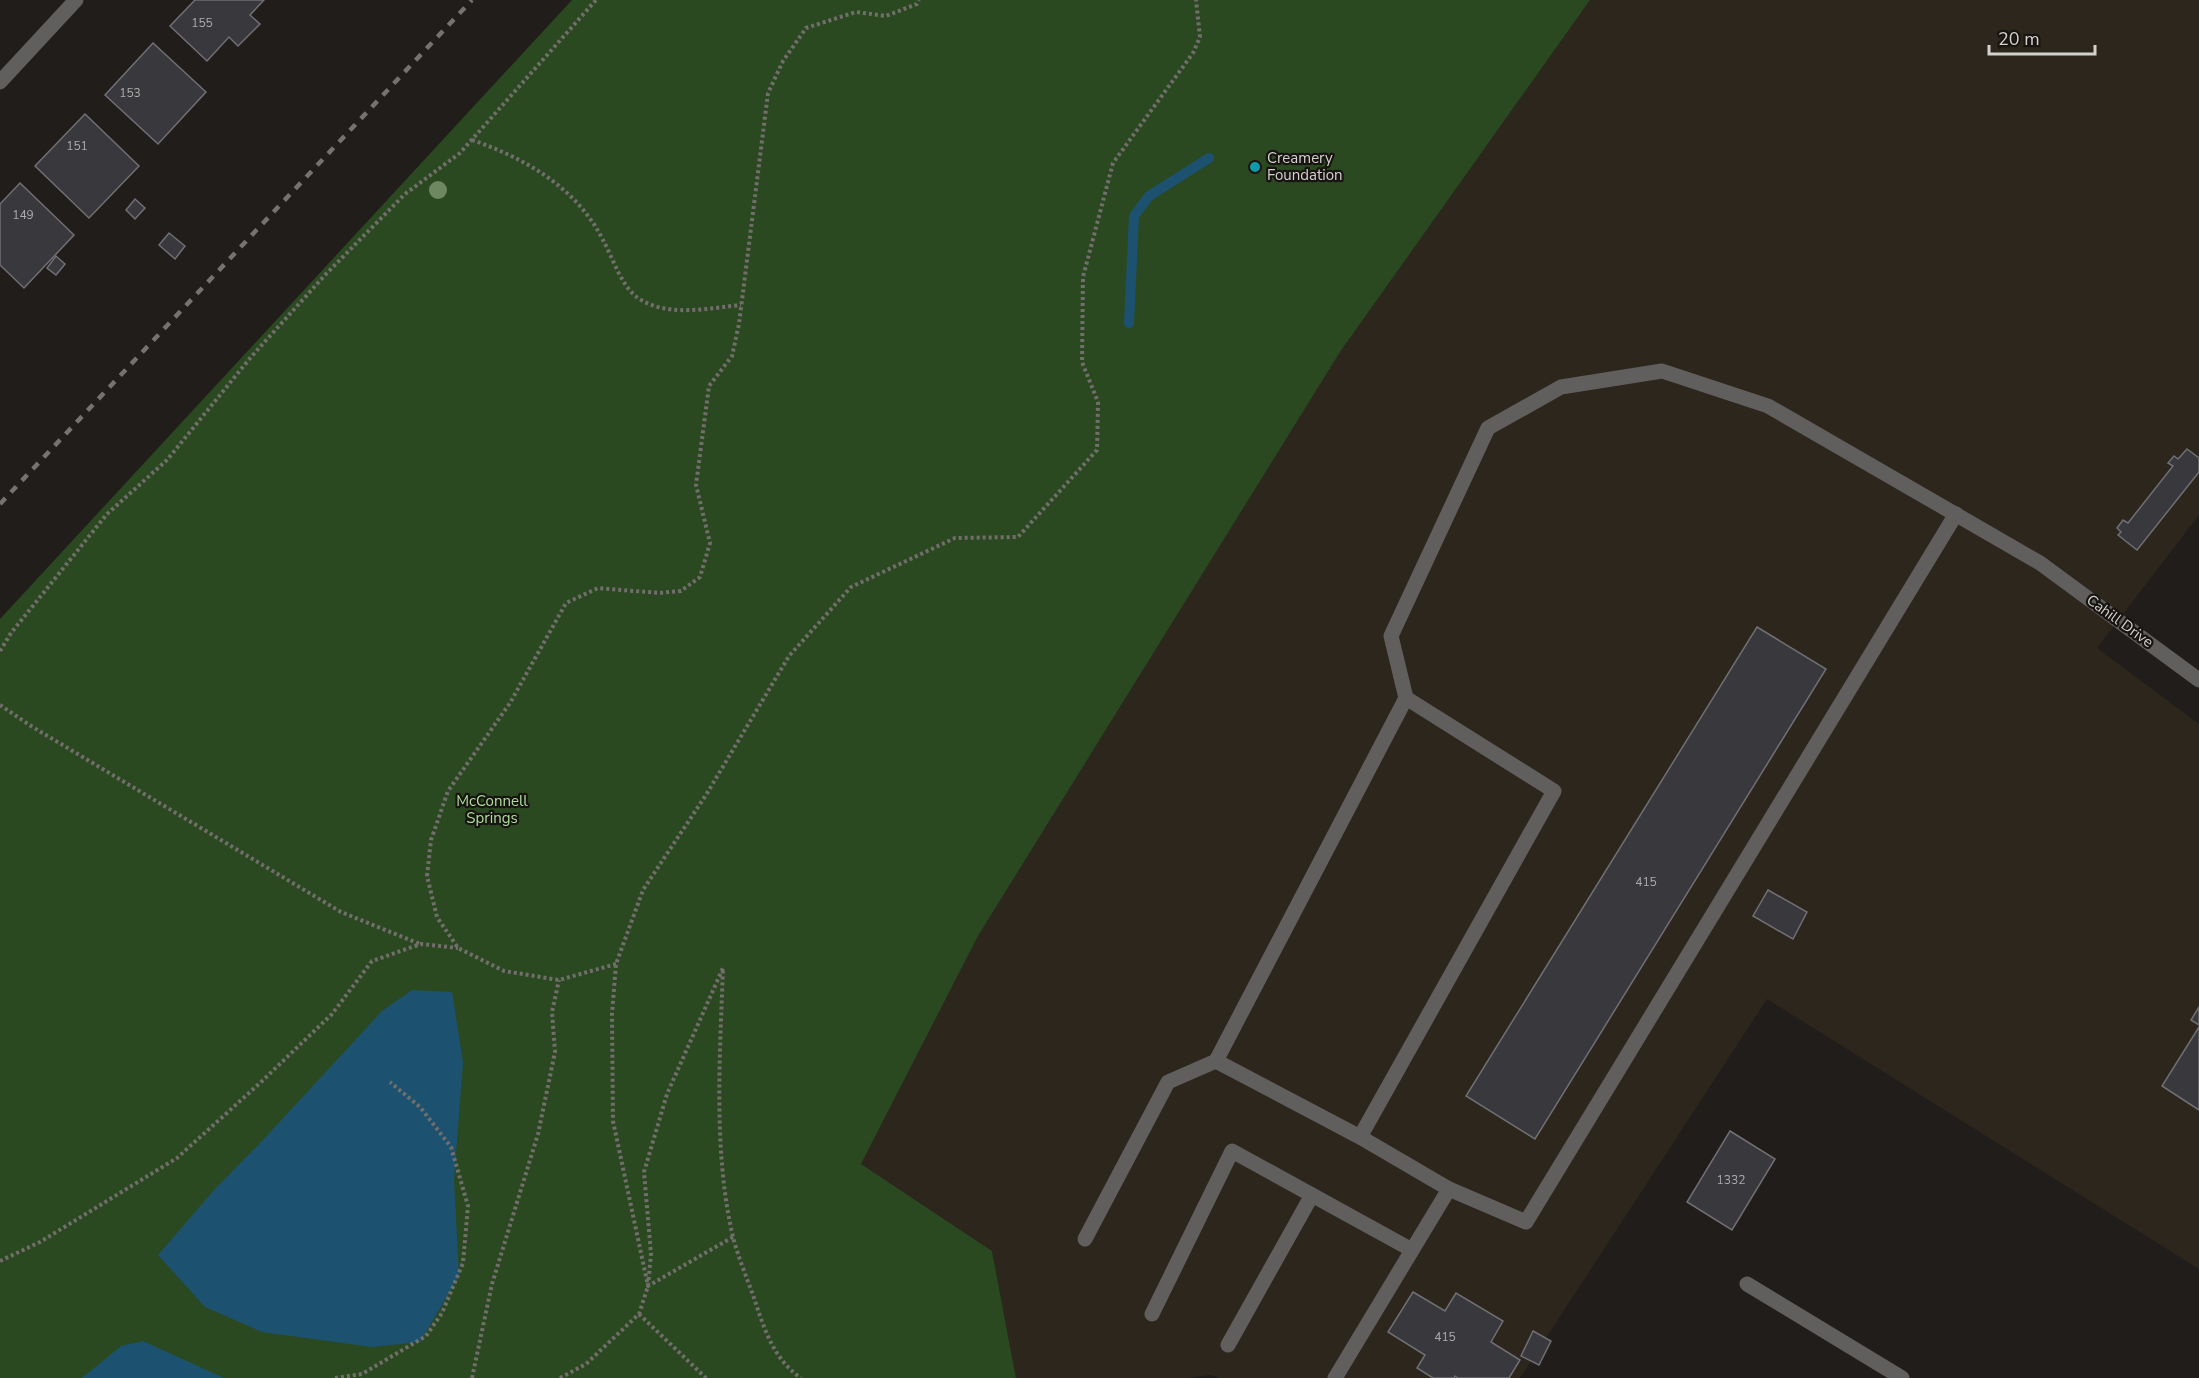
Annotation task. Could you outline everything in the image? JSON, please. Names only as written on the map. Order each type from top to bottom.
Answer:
[{"type":"street","points":[[0,82],[76,0]]},
{"type":"street","name":"Cahill Drive","points":[[1406,698],[1391,636],[1488,428],[1561,387],[1662,371],[1768,406],[1956,514],[2040,563],[2199,680]]},
{"type":"street","points":[[1216,1061],[1360,1137],[1449,1190],[1527,1222],[1956,514]]},
{"type":"street","points":[[1085,1239],[1168,1082],[1216,1061],[1406,698],[1554,791],[1360,1137]]},
{"type":"street","points":[[1152,1314],[1232,1151],[1412,1250]]},
{"type":"street","points":[[1335,1378],[1449,1190]]},
{"type":"street","points":[[1228,1345],[1312,1195]]},
{"type":"street","points":[[1747,1284],[1902,1378]]},
{"type":"path","points":[[0,651],[11,633],[107,514],[167,459],[251,357],[326,274],[405,194],[460,153],[596,0]]},
{"type":"path","points":[[458,948],[437,917],[427,876],[431,840],[448,791],[510,703],[566,603],[598,588],[659,593],[681,591],[700,577],[710,543],[696,484],[709,386],[732,356],[741,305],[768,93],[783,61],[806,28],[856,12],[886,16],[917,4],[919,0]]},
{"type":"path","points":[[648,1286],[613,1121],[612,1014],[616,964],[643,890],[706,795],[789,657],[851,587],[955,538],[1018,537],[1097,450],[1098,402],[1082,362],[1083,277],[1113,163],[1193,53],[1200,37],[1196,0]]},
{"type":"path","points":[[472,140],[499,149],[527,163],[553,180],[581,206],[603,238],[619,274],[637,298],[661,309],[702,309],[741,305]]},
{"type":"path","points":[[0,705],[31,726],[342,912],[421,944],[458,948],[504,971],[559,980],[616,964]]},
{"type":"path","points":[[0,1261],[40,1242],[177,1158],[332,1014],[372,961],[421,944]]},
{"type":"path","points":[[560,1378],[586,1364],[639,1314],[648,1286],[651,1254],[644,1172],[668,1094],[723,969],[719,1094],[722,1166],[733,1237],[770,1344],[791,1371],[801,1378]]},
{"type":"path","points":[[472,1378],[492,1284],[538,1134],[555,1052],[552,1012],[559,980]]},
{"type":"path","points":[[335,1378],[362,1374],[426,1336],[442,1313],[463,1263],[468,1206],[451,1147],[420,1107],[390,1082]]},
{"type":"path","points":[[648,1286],[733,1237]]},
{"type":"path","points":[[639,1314],[706,1378]]},
{"type":"path","points":[[355,1375],[363,1378]]},
{"type":"shaded area","points":[[1590,0],[2199,0],[2199,515],[2097,648],[2199,724],[2199,1269],[1767,999],[1520,1378],[1220,1378],[1210,1375],[1186,1378],[1016,1378],[992,1251],[861,1164],[978,936],[1340,352]]},
{"type":"green space","name":"McConnell Springs","points":[[572,0],[1590,0],[1340,352],[978,936],[861,1164],[992,1251],[1016,1378],[0,1378],[0,619]]},
{"type":"water","points":[[412,990],[452,992],[463,1062],[454,1180],[459,1276],[420,1342],[372,1347],[262,1332],[205,1307],[158,1255],[214,1190],[382,1011]]},
{"type":"water","points":[[143,1341],[224,1378],[82,1378],[121,1346]]},
{"type":"building","points":[[195,0],[264,0],[250,15],[260,24],[238,46],[229,37],[207,61],[170,26]]},
{"type":"building","points":[[153,43],[206,92],[158,144],[105,95]]},
{"type":"building","points":[[85,114],[139,166],[89,218],[35,166]]},
{"type":"building","points":[[20,183],[74,235],[24,288],[0,265],[0,204]]},
{"type":"building","points":[[135,199],[145,208],[135,219],[126,210]]},
{"type":"building","points":[[169,233],[185,246],[175,259],[159,245]]},
{"type":"building","points":[[56,256],[65,264],[56,275],[47,268]]},
{"type":"building","points":[[2187,449],[2199,458],[2199,472],[2137,550],[2118,535],[2121,532],[2117,528],[2123,520],[2128,523],[2173,466],[2168,463],[2174,456],[2178,459]]},
{"type":"building","points":[[1757,627],[1826,669],[1535,1139],[1466,1096]]},
{"type":"building","points":[[1768,890],[1807,912],[1793,939],[1753,916]]},
{"type":"building","points":[[2199,1007],[2199,1025],[2191,1020]]},
{"type":"building","points":[[2199,1027],[2199,1110],[2162,1086]]},
{"type":"building","points":[[1730,1131],[1775,1159],[1732,1230],[1687,1202]]},
{"type":"building","points":[[1413,1292],[1445,1311],[1456,1293],[1503,1321],[1491,1342],[1520,1360],[1509,1378],[1458,1378],[1455,1376],[1454,1378],[1433,1378],[1417,1368],[1425,1355],[1388,1332]]},
{"type":"building","points":[[1533,1331],[1551,1341],[1539,1365],[1521,1356]]},
{"type":"waterway","points":[[1129,323],[1134,216],[1149,196],[1209,158]]},
{"type":"railway","points":[[0,504],[472,0]]},
{"type":"place","name":"Creamery Foundation","points":[[1255,167]]}]
